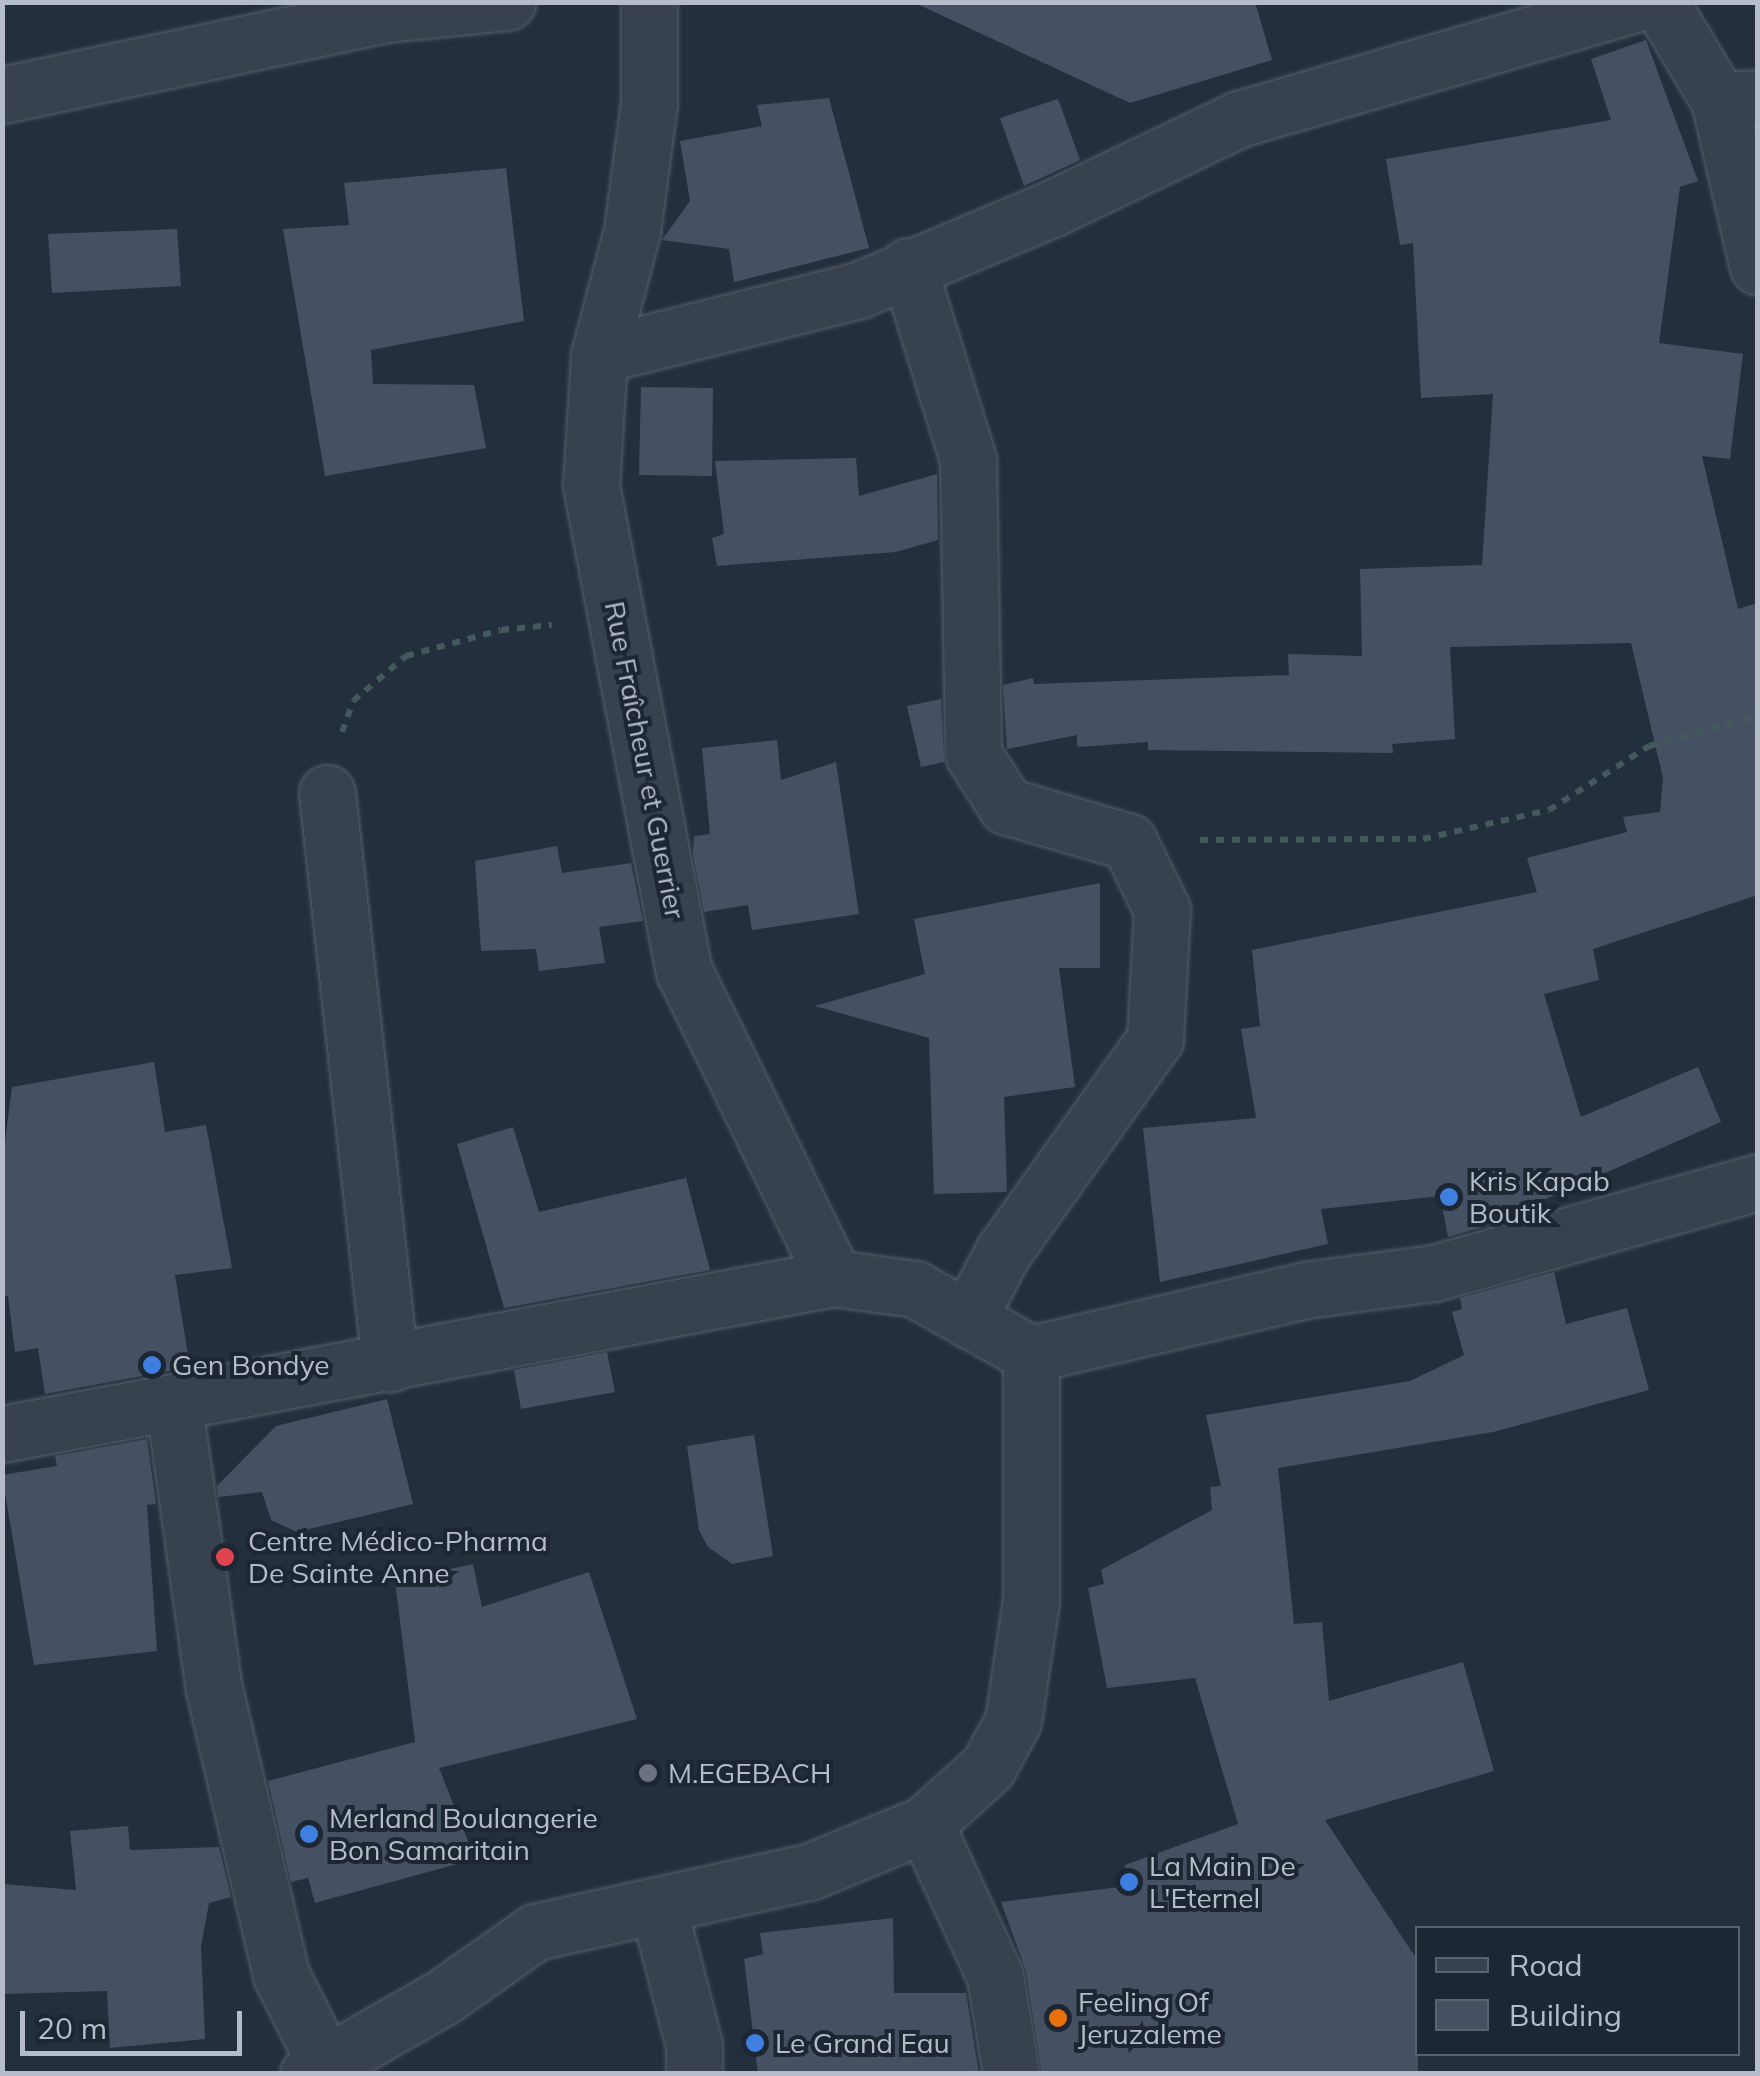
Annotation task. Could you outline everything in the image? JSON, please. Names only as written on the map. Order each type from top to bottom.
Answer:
[{"type":"street","points":[[2,95],[387,14],[507,2]]},
{"type":"street","points":[[599,355],[859,290],[908,266],[1051,209],[1239,119],[1641,2]]},
{"type":"street","points":[[1660,2],[1738,99],[1758,267]]},
{"type":"street","name":"Rue Fraîcheur et Guerrier","points":[[650,3],[649,103],[632,231],[599,355],[591,485],[684,972],[834,1278]]},
{"type":"street","points":[[908,266],[968,460],[973,754],[1006,806],[1129,842],[1162,910],[1155,1039],[1003,1252],[968,1318]]},
{"type":"street","points":[[327,792],[390,1364]]},
{"type":"street","points":[[2,1434],[174,1406],[834,1278],[915,1289],[1031,1354],[1306,1290],[1434,1273],[1758,1182]]},
{"type":"street","points":[[174,1406],[214,1689],[281,1975],[316,2067],[443,1998],[535,1932],[659,1910],[808,1872],[925,1824],[988,1767],[1013,1721],[1031,1602],[1031,1354]]},
{"type":"street","points":[[925,1824],[995,1976],[1011,2074]]},
{"type":"street","points":[[659,1910],[694,2046],[694,2074]]},
{"type":"path","points":[[327,792],[353,702],[406,656],[501,630],[618,618]]},
{"type":"path","points":[[1129,842],[1423,839],[1550,810],[1649,746],[1758,716]]},
{"type":"building","points":[[913,2],[1255,2],[1272,60],[1130,103]]},
{"type":"building","points":[[1646,40],[1698,181],[1680,187],[1659,343],[1743,354],[1730,459],[1702,456],[1738,609],[1758,603],[1758,895],[1593,949],[1599,980],[1544,994],[1581,1117],[1698,1067],[1721,1122],[1539,1202],[1541,1210],[1448,1237],[1440,1196],[1321,1209],[1328,1244],[1160,1282],[1143,1128],[1256,1118],[1241,1029],[1260,1026],[1252,950],[1537,892],[1527,858],[1627,832],[1623,817],[1660,812],[1663,778],[1631,643],[1450,647],[1455,739],[1392,744],[1393,753],[1148,750],[1148,742],[1077,747],[1077,735],[1007,749],[1003,685],[1033,678],[1034,684],[1289,675],[1288,654],[1362,656],[1360,569],[1482,565],[1493,394],[1421,398],[1413,243],[1400,245],[1386,159],[1611,120],[1591,59]]},
{"type":"building","points":[[829,98],[869,248],[734,282],[729,249],[662,240],[690,201],[680,141],[762,126],[757,105]]},
{"type":"building","points":[[1058,99],[1080,160],[1024,186],[1000,118]]},
{"type":"building","points":[[506,168],[524,321],[371,350],[373,384],[474,385],[486,448],[325,476],[283,229],[349,225],[344,183]]},
{"type":"building","points":[[177,229],[181,286],[52,293],[48,234]]},
{"type":"building","points":[[641,387],[713,388],[712,476],[639,475]]},
{"type":"building","points":[[856,458],[859,496],[937,474],[938,540],[896,552],[717,566],[712,538],[724,534],[715,461]]},
{"type":"building","points":[[941,699],[944,762],[921,767],[907,706]]},
{"type":"building","points":[[777,740],[781,780],[836,762],[859,914],[752,930],[748,905],[704,912],[693,854],[694,836],[710,834],[702,748]]},
{"type":"building","points":[[557,846],[562,873],[631,863],[643,921],[599,927],[605,963],[539,971],[536,949],[481,951],[475,861]]},
{"type":"building","points":[[1100,883],[1100,968],[1059,968],[1075,1087],[1004,1097],[1007,1192],[934,1194],[929,1038],[815,1006],[925,974],[914,919]]},
{"type":"building","points":[[154,1062],[165,1132],[206,1125],[232,1268],[175,1275],[190,1367],[45,1394],[38,1348],[15,1352],[8,1296],[2,1297],[2,1165],[12,1087]]},
{"type":"building","points":[[513,1127],[539,1212],[686,1178],[710,1270],[504,1308],[457,1144]]},
{"type":"building","points":[[1554,1272],[1566,1324],[1627,1308],[1649,1390],[1493,1432],[1278,1468],[1294,1624],[1322,1622],[1329,1701],[1463,1662],[1494,1771],[1325,1820],[1415,1956],[1418,2074],[1042,2074],[1026,1971],[1001,1902],[1127,1886],[1125,1865],[1238,1824],[1195,1678],[1107,1688],[1088,1588],[1104,1584],[1101,1570],[1212,1510],[1210,1487],[1221,1486],[1206,1415],[1410,1381],[1464,1355],[1452,1312],[1462,1309],[1460,1298]]},
{"type":"building","points":[[607,1352],[615,1392],[521,1409],[514,1370]]},
{"type":"building","points":[[387,1399],[413,1504],[297,1532],[271,1520],[262,1492],[218,1497],[217,1486],[276,1426]]},
{"type":"building","points":[[754,1435],[773,1556],[732,1564],[708,1547],[699,1530],[687,1446]]},
{"type":"building","points":[[147,1439],[156,1504],[147,1505],[157,1651],[34,1665],[2,1475],[57,1466],[55,1456]]},
{"type":"building","points":[[473,1564],[482,1607],[589,1572],[637,1719],[439,1768],[475,1859],[315,1903],[308,1878],[291,1882],[268,1781],[415,1742],[395,1581]]},
{"type":"building","points":[[128,1826],[130,1850],[219,1847],[231,1897],[209,1903],[201,1946],[205,2039],[110,2048],[107,1991],[2,1994],[2,1884],[76,1890],[70,1831]]},
{"type":"building","points":[[893,1918],[894,1993],[966,1993],[979,2074],[758,2074],[744,1959],[763,1954],[760,1933]]},
{"type":"place","name":"Kris Kapab Boutik","points":[[1449,1197]]},
{"type":"place","name":"Gen Bondye","points":[[152,1365]]},
{"type":"place","name":"Centre Médico-Pharma De Sainte Anne","points":[[225,1557]]},
{"type":"place","name":"M.EGEBACH","points":[[648,1773]]},
{"type":"place","name":"Merland Boulangerie Bon Samaritain","points":[[309,1834]]},
{"type":"place","name":"La Main De L'Eternel","points":[[1129,1882]]},
{"type":"place","name":"Feeling Of Jeruzaleme","points":[[1058,2018]]},
{"type":"place","name":"Le Grand Eau","points":[[755,2043]]}]
